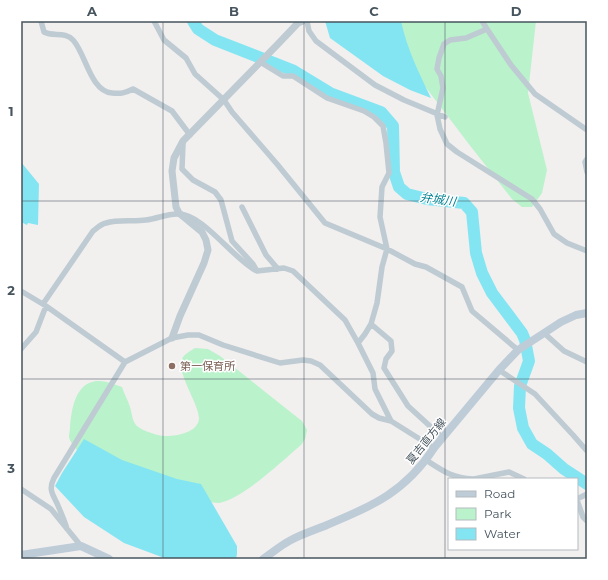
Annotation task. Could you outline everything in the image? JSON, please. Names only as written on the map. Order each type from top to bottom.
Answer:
[{"type":"main road","name":"夏吉直方線","points":[[263,559],[291,540],[373,505],[393,493],[412,476],[426,460],[434,448],[499,370],[518,350],[576,315],[587,313]]},
{"type":"main road","points":[[21,555],[82,546],[105,558]]},
{"type":"street","points":[[41,21],[44,32],[48,34],[67,35],[72,39],[80,49],[88,68],[101,89],[109,92],[124,94],[133,89],[172,111],[190,135]]},
{"type":"street","points":[[154,21],[164,40],[186,58],[195,74],[224,100],[232,112],[325,223],[387,249],[415,264],[426,267],[462,287],[472,311],[518,350]]},
{"type":"street","points":[[172,338],[180,316],[204,263],[208,250],[206,240],[202,232],[179,214],[176,208],[172,171],[174,158],[183,142],[298,23],[303,21]]},
{"type":"street","points":[[307,21],[309,30],[316,41],[375,86],[437,115],[445,117]]},
{"type":"street","points":[[482,21],[511,64],[535,94],[587,130]]},
{"type":"street","points":[[487,29],[466,38],[450,40],[444,44],[437,69],[441,76],[442,88],[437,115],[440,130],[448,144],[457,152],[532,199],[540,209],[554,234],[567,243],[587,251]]},
{"type":"street","points":[[260,62],[283,76],[293,76],[327,98],[364,111],[374,117],[383,126],[389,173],[382,187],[380,217],[387,249],[382,267],[377,303],[371,324],[358,343]]},
{"type":"street","points":[[183,142],[182,169],[193,180],[211,190],[221,200],[232,241],[253,264],[257,271]]},
{"type":"street","points":[[587,159],[585,162],[587,172]]},
{"type":"street","points":[[242,207],[266,255],[278,269]]},
{"type":"street","points":[[21,349],[36,332],[45,305],[93,231],[105,223],[146,220],[179,214],[194,219],[249,268],[257,271],[284,268],[293,271],[344,320],[358,343],[373,373],[375,389],[391,422]]},
{"type":"street","points":[[21,291],[45,305],[125,362]]},
{"type":"street","points":[[371,324],[391,342],[392,352],[386,358],[384,368],[408,406],[443,438]]},
{"type":"street","points":[[544,333],[564,351],[587,362]]},
{"type":"street","points":[[67,529],[52,495],[51,484],[71,448],[125,362],[172,338],[188,335],[199,335],[223,345],[280,363],[303,360],[311,361],[320,365],[372,414],[391,422],[434,448]]},
{"type":"street","points":[[499,370],[535,394],[587,452]]},
{"type":"street","points":[[426,460],[447,474],[464,478]]},
{"type":"street","points":[[479,478],[509,472],[522,478]]},
{"type":"street","points":[[21,489],[51,509],[82,546]]},
{"type":"street","points":[[578,502],[583,517],[587,521]]},
{"type":"green space","points":[[376,21],[536,21],[528,93],[547,170],[542,193],[532,207],[522,207],[512,199]]},
{"type":"green space","points":[[195,348],[208,349],[220,356],[302,421],[307,430],[305,439],[301,445],[273,469],[239,494],[229,500],[219,503],[207,501],[79,453],[69,437],[72,409],[77,396],[84,386],[97,381],[122,387],[134,421],[138,427],[164,436],[182,434],[192,430],[198,423],[199,418],[184,378],[181,362],[187,353]]},
{"type":"water","points":[[325,21],[401,21],[410,51],[431,98],[410,90],[383,76],[330,38]]},
{"type":"water","points":[[21,162],[39,184],[38,225],[28,223],[27,225],[21,222]]},
{"type":"water","points":[[84,439],[122,460],[177,479],[201,484],[237,546],[236,559],[167,559],[124,543],[84,517],[55,486]]},
{"type":"waterway","name":"弁城川","points":[[193,21],[198,29],[215,40],[292,70],[330,93],[381,112],[393,126],[394,172],[399,187],[407,194],[427,199],[464,203],[472,212],[476,253],[482,273],[492,293],[522,333],[525,340],[529,361],[520,386],[519,408],[523,428],[532,444],[578,478]]},
{"type":"waterway","name":"弁城川","points":[[578,478],[587,484]]},
{"type":"place","name":"第一保育所","points":[[172,366]]}]
